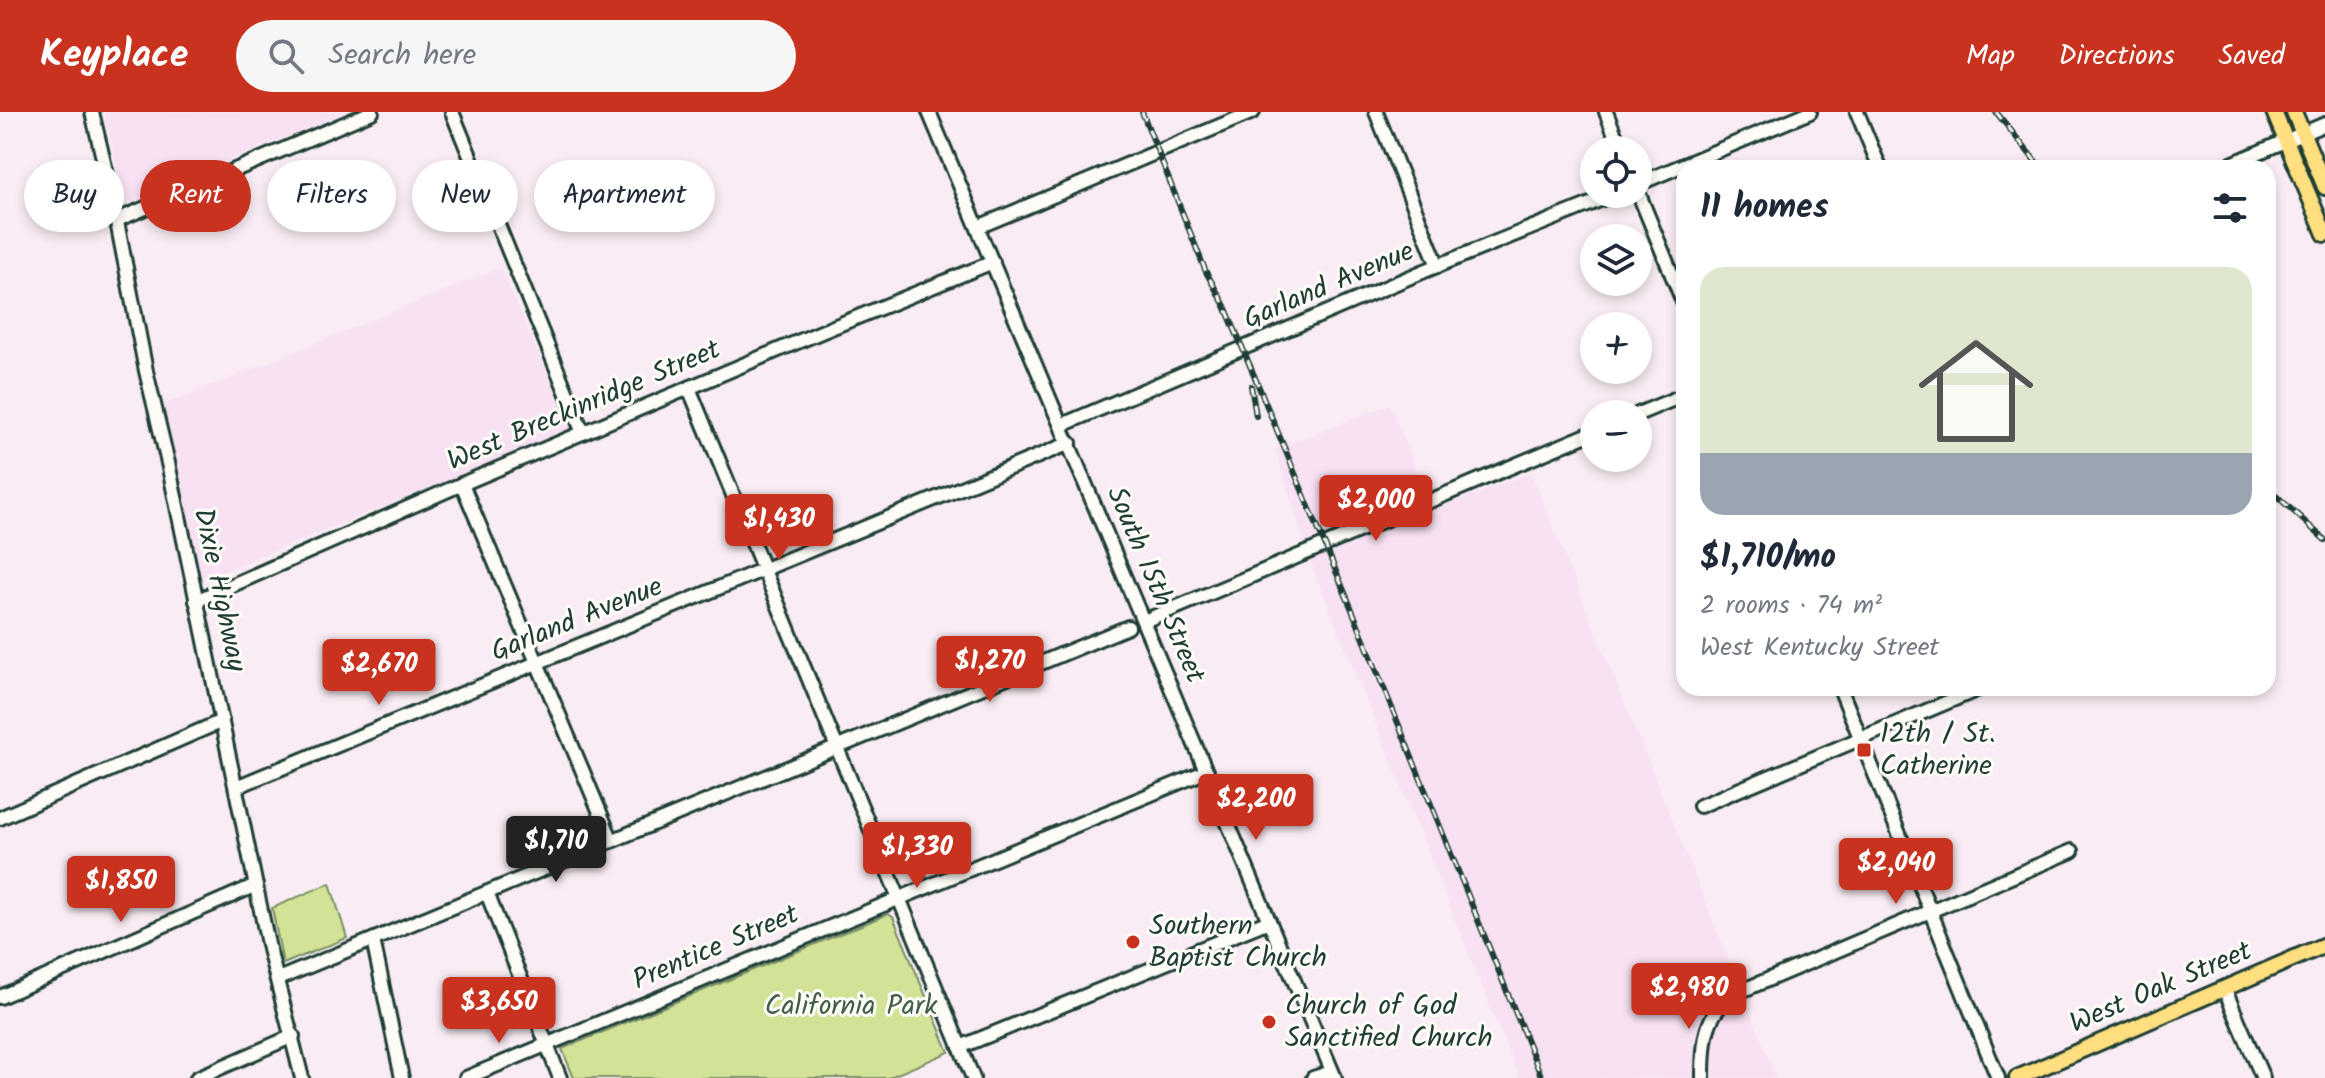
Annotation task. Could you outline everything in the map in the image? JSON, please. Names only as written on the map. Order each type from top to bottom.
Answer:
[{"type":"main road","points":[[2274,112],[2325,234]]},
{"type":"main road","points":[[2294,112],[2325,187]]},
{"type":"main road","name":"West Oak Street","points":[[2017,1078],[2325,945]]},
{"type":"street","name":"Dixie Highway","points":[[92,112],[103,160]]},
{"type":"street","points":[[124,217],[372,112]]},
{"type":"street","points":[[452,112],[583,433]]},
{"type":"street","name":"South 15th Street","points":[[929,112],[1334,1075]]},
{"type":"street","points":[[978,227],[1253,112]]},
{"type":"street","points":[[1376,112],[1438,266]]},
{"type":"street","points":[[1606,112],[1615,136]]},
{"type":"street","points":[[1695,160],[1810,112]]},
{"type":"street","points":[[1857,112],[1877,160]]},
{"type":"street","points":[[2241,160],[2325,124]]},
{"type":"street","points":[[1652,178],[1676,168]]},
{"type":"street","name":"Garland Avenue","points":[[1062,425],[1581,208]]},
{"type":"street","points":[[1645,208],[1676,285]]},
{"type":"street","name":"Dixie Highway","points":[[119,232],[256,885],[302,1078]]},
{"type":"street","name":"West Breckinridge Street","points":[[196,601],[462,484],[993,262]]},
{"type":"street","points":[[689,388],[973,1078]]},
{"type":"street","points":[[1652,408],[1676,398]]},
{"type":"street","points":[[1144,621],[1580,438]]},
{"type":"street","name":"Garland Avenue","points":[[236,787],[1070,443]]},
{"type":"street","points":[[462,484],[612,841]]},
{"type":"street","points":[[278,979],[1128,627]]},
{"type":"street","points":[[1843,696],[1998,1078]]},
{"type":"street","points":[[1700,806],[1962,696]]},
{"type":"street","points":[[0,818],[222,721]]},
{"type":"street","name":"Prentice Street","points":[[466,1078],[1207,771]]},
{"type":"street","points":[[1703,1078],[1709,1022],[1723,1001],[2072,851]]},
{"type":"street","points":[[0,997],[256,885]]},
{"type":"street","points":[[487,893],[560,1078]]},
{"type":"street","points":[[960,1047],[1269,921]]},
{"type":"street","points":[[373,940],[402,1078]]},
{"type":"street","points":[[2224,988],[2263,1078]]},
{"type":"street","points":[[197,1078],[293,1036]]},
{"type":"street","points":[[1313,1078],[1334,1075]]},
{"type":"shaded area","points":[[104,112],[338,112],[339,115],[231,160],[140,160],[140,198],[125,204],[124,160],[115,160]]},
{"type":"shaded area","points":[[501,268],[571,430],[202,580],[161,406]]},
{"type":"shaded area","points":[[1390,404],[1433,510],[1531,473],[1777,1078],[1519,1078],[1310,561],[1275,449]]},
{"type":"green space","points":[[330,883],[347,938],[283,964],[272,908]]},
{"type":"green space","name":"California Park","points":[[888,914],[893,917],[949,1052],[888,1078],[574,1078],[562,1049]]},
{"type":"railway","points":[[1142,112],[1206,272],[1225,306],[1353,612],[1542,1078]]},
{"type":"railway","points":[[1996,112],[2035,160]]},
{"type":"railway","points":[[1251,386],[1256,416]]},
{"type":"railway","points":[[2276,495],[2325,540]]},
{"type":"place","name":"12th / St. Catherine","points":[[1864,750]]},
{"type":"place","name":"Southern Baptist Church","points":[[1133,942]]},
{"type":"place","name":"Church of God Sanctified Church","points":[[1269,1022]]}]
